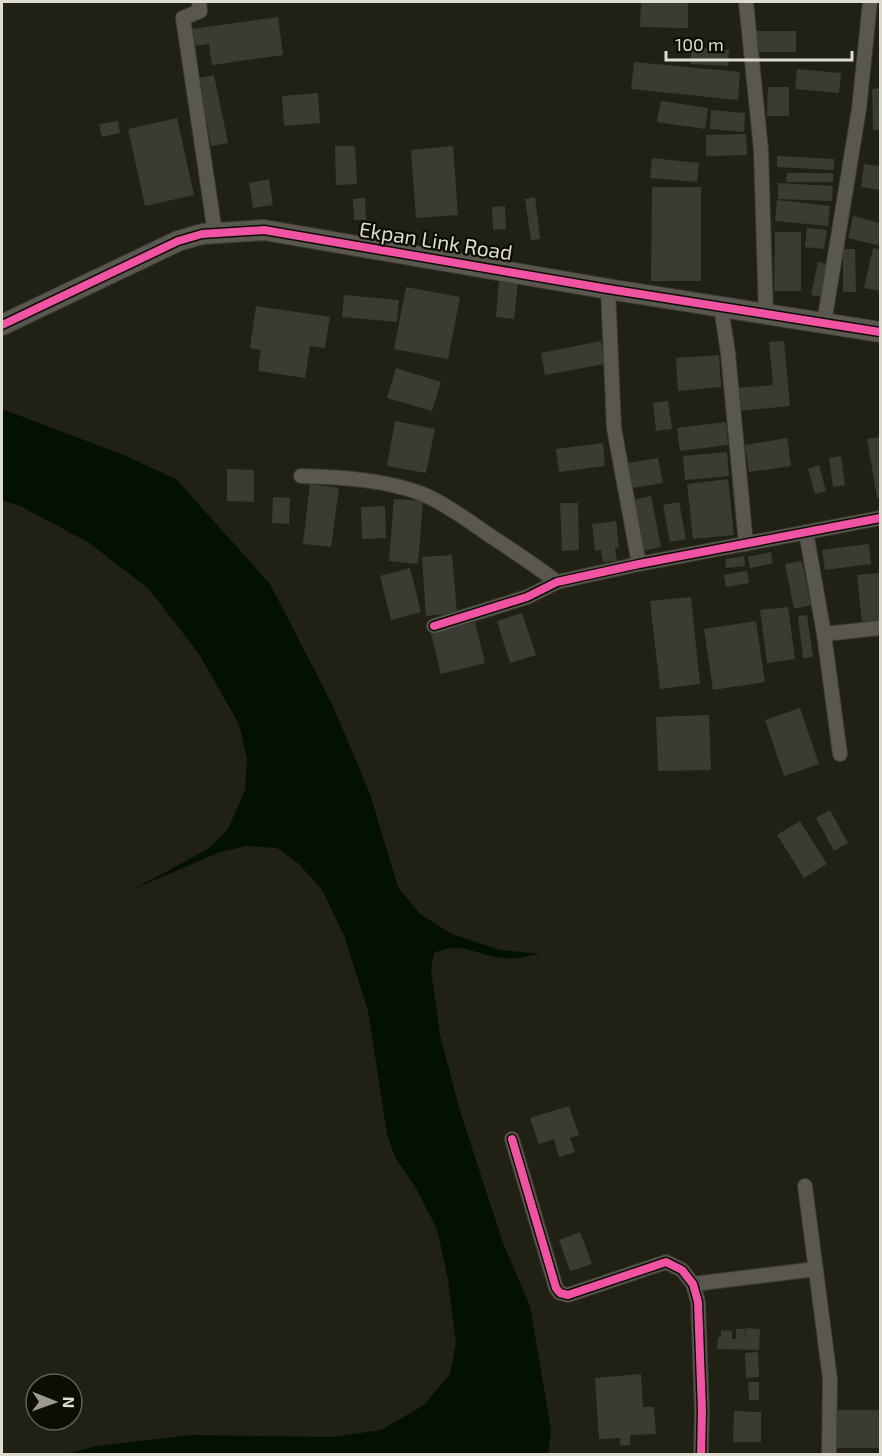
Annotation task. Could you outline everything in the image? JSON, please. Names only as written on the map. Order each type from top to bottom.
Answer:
[{"type":"street","points":[[199,2],[200,11],[183,18],[215,233]]},
{"type":"street","points":[[746,2],[760,150],[766,315]]},
{"type":"street","points":[[824,323],[859,109],[870,2]]},
{"type":"street","name":"Ekpan Link Road","points":[[2,325],[178,241],[215,233],[264,230],[608,289],[880,332]]},
{"type":"street","points":[[608,289],[614,428],[639,564]]},
{"type":"street","points":[[721,307],[728,352],[746,544]]},
{"type":"street","points":[[301,476],[390,485],[427,496],[518,553],[557,582]]},
{"type":"street","points":[[434,626],[527,597],[557,582],[880,518]]},
{"type":"street","points":[[806,532],[824,634],[840,754]]},
{"type":"street","points":[[824,634],[880,628]]},
{"type":"street","points":[[512,1139],[556,1288],[560,1293],[568,1295],[666,1262],[682,1270],[693,1284],[698,1302],[702,1411],[701,1455]]},
{"type":"street","points":[[805,1186],[830,1379],[829,1455]]},
{"type":"street","points":[[693,1284],[816,1269]]},
{"type":"shaded area","points":[[2,409],[121,454],[176,479],[270,584],[333,706],[370,794],[398,887],[420,914],[452,934],[500,950],[541,954],[508,958],[494,957],[461,948],[444,949],[434,953],[431,970],[440,1035],[460,1111],[503,1243],[530,1306],[551,1430],[548,1454],[65,1454],[97,1446],[192,1435],[332,1437],[381,1430],[424,1405],[450,1374],[456,1344],[448,1279],[437,1229],[416,1188],[395,1157],[387,1134],[368,1011],[344,935],[322,890],[299,864],[277,848],[247,846],[220,852],[134,889],[208,849],[228,829],[245,790],[247,759],[239,724],[199,654],[149,589],[88,542],[20,506],[2,500]]},
{"type":"building","points":[[641,2],[688,2],[688,28],[640,27]]},
{"type":"building","points":[[278,17],[283,55],[212,65],[209,44],[194,46],[192,29]]},
{"type":"building","points":[[755,31],[796,31],[796,52],[755,52]]},
{"type":"building","points":[[692,47],[729,50],[728,66],[690,64]]},
{"type":"building","points":[[634,62],[740,72],[738,100],[631,89]]},
{"type":"building","points":[[797,69],[841,73],[839,93],[795,89]]},
{"type":"building","points":[[214,75],[228,143],[211,146],[198,78]]},
{"type":"building","points":[[768,87],[789,87],[789,116],[767,116]]},
{"type":"building","points":[[880,88],[880,130],[873,130],[872,89]]},
{"type":"building","points":[[318,93],[320,123],[284,126],[282,96]]},
{"type":"building","points":[[661,101],[708,108],[705,129],[657,122]]},
{"type":"building","points":[[711,110],[745,113],[744,132],[710,129]]},
{"type":"building","points":[[177,118],[194,195],[145,206],[128,129]]},
{"type":"building","points":[[118,121],[120,133],[102,137],[99,124]]},
{"type":"building","points":[[746,134],[747,155],[706,156],[706,135]]},
{"type":"building","points":[[335,146],[355,146],[357,184],[336,185]]},
{"type":"building","points":[[453,146],[458,215],[416,218],[411,150]]},
{"type":"building","points":[[777,156],[834,159],[834,170],[777,167]]},
{"type":"building","points":[[652,158],[699,163],[697,182],[650,178]]},
{"type":"building","points":[[864,164],[880,166],[880,190],[861,187]]},
{"type":"building","points":[[787,173],[833,173],[833,182],[786,182]]},
{"type":"building","points":[[269,179],[273,205],[253,208],[249,183]]},
{"type":"building","points":[[778,183],[833,186],[832,201],[778,199]]},
{"type":"building","points":[[652,187],[701,187],[701,281],[651,281]]},
{"type":"building","points":[[535,197],[540,239],[531,240],[525,199]]},
{"type":"building","points":[[365,198],[366,220],[354,220],[353,199]]},
{"type":"building","points":[[777,200],[830,206],[828,226],[775,221]]},
{"type":"building","points":[[505,206],[506,229],[493,230],[492,207]]},
{"type":"building","points":[[853,216],[880,223],[880,246],[848,238]]},
{"type":"building","points":[[807,228],[827,230],[824,249],[805,247]]},
{"type":"building","points":[[775,232],[801,232],[801,291],[774,291]]},
{"type":"building","points":[[873,248],[880,249],[880,291],[864,288]]},
{"type":"building","points":[[843,249],[855,249],[856,292],[843,292]]},
{"type":"building","points":[[818,262],[829,264],[821,297],[811,295]]},
{"type":"building","points":[[499,281],[518,283],[514,319],[496,317]]},
{"type":"building","points":[[406,287],[460,297],[448,359],[394,349]]},
{"type":"building","points":[[344,295],[399,300],[397,322],[342,317]]},
{"type":"building","points":[[256,306],[330,317],[325,348],[310,346],[305,378],[258,371],[261,350],[250,348]]},
{"type":"building","points":[[601,341],[605,364],[545,375],[541,353]]},
{"type":"building","points":[[784,341],[790,406],[738,411],[736,388],[773,385],[769,342]]},
{"type":"building","points":[[719,355],[721,387],[678,391],[676,358]]},
{"type":"building","points":[[396,368],[441,382],[432,411],[387,398]]},
{"type":"building","points":[[668,401],[672,429],[656,431],[653,403]]},
{"type":"building","points":[[395,421],[435,429],[426,473],[387,466]]},
{"type":"building","points":[[726,422],[728,445],[680,451],[677,428]]},
{"type":"building","points":[[880,437],[880,498],[877,498],[867,439]]},
{"type":"building","points":[[787,438],[791,466],[749,472],[745,445]]},
{"type":"building","points":[[603,443],[605,466],[559,472],[556,449]]},
{"type":"building","points":[[727,452],[729,476],[685,480],[683,456]]},
{"type":"building","points":[[841,456],[845,485],[833,487],[829,458]]},
{"type":"building","points":[[658,458],[663,483],[632,488],[628,463]]},
{"type":"building","points":[[819,465],[826,491],[815,494],[808,469]]},
{"type":"building","points":[[227,469],[254,470],[254,502],[227,501]]},
{"type":"building","points":[[728,479],[734,535],[693,539],[687,484]]},
{"type":"building","points":[[310,484],[339,488],[331,547],[303,544]]},
{"type":"building","points":[[651,496],[661,547],[643,551],[633,500]]},
{"type":"building","points":[[273,497],[290,498],[289,524],[272,523]]},
{"type":"building","points":[[394,499],[423,501],[418,564],[389,561]]},
{"type":"building","points":[[679,502],[686,539],[670,542],[663,505]]},
{"type":"building","points":[[560,503],[578,503],[579,550],[562,551]]},
{"type":"building","points":[[385,506],[386,538],[362,539],[361,507]]},
{"type":"building","points":[[616,521],[619,547],[615,548],[617,561],[603,562],[601,550],[595,551],[592,524]]},
{"type":"building","points":[[869,544],[871,564],[825,570],[822,550]]},
{"type":"building","points":[[771,552],[773,563],[750,568],[748,557]]},
{"type":"building","points":[[452,555],[457,613],[426,616],[422,557]]},
{"type":"building","points":[[744,556],[745,566],[726,568],[725,559]]},
{"type":"building","points":[[802,561],[811,605],[794,609],[785,564]]},
{"type":"building","points":[[410,568],[421,612],[391,620],[380,576]]},
{"type":"building","points":[[747,571],[749,583],[726,587],[724,575]]},
{"type":"building","points":[[880,573],[880,620],[862,622],[857,575]]},
{"type":"building","points":[[691,597],[700,684],[660,689],[650,601]]},
{"type":"building","points":[[788,607],[795,659],[767,663],[760,610]]},
{"type":"building","points":[[522,613],[536,655],[510,663],[497,621]]},
{"type":"building","points":[[807,615],[813,657],[803,658],[798,616]]},
{"type":"building","points":[[756,621],[765,682],[713,690],[704,629]]},
{"type":"building","points":[[475,622],[485,663],[441,674],[431,634]]},
{"type":"building","points":[[800,708],[819,764],[784,776],[765,720]]},
{"type":"building","points":[[709,715],[711,770],[658,771],[656,717]]},
{"type":"building","points":[[830,810],[848,843],[834,851],[816,818]]},
{"type":"building","points":[[800,821],[827,864],[804,878],[777,835]]},
{"type":"building","points":[[569,1106],[579,1135],[570,1138],[575,1152],[559,1157],[554,1139],[539,1144],[530,1118]]},
{"type":"building","points":[[580,1232],[592,1264],[570,1271],[559,1240]]},
{"type":"building","points":[[746,1328],[760,1329],[759,1350],[717,1349],[721,1330],[732,1331],[732,1339],[736,1339],[736,1329],[745,1329],[746,1338]]},
{"type":"building","points":[[758,1352],[759,1377],[746,1378],[745,1353]]},
{"type":"building","points":[[641,1374],[643,1407],[654,1407],[656,1434],[630,1435],[630,1445],[620,1446],[620,1438],[599,1439],[595,1378]]},
{"type":"building","points":[[748,1382],[759,1382],[759,1400],[749,1400]]},
{"type":"building","points":[[836,1410],[880,1410],[880,1448],[836,1448]]},
{"type":"building","points":[[734,1411],[761,1412],[761,1442],[733,1442]]},
{"type":"cycle path","points":[[2,325],[178,241],[202,234],[264,230],[608,289],[880,332]]},
{"type":"cycle path","points":[[434,626],[527,597],[557,582],[880,518]]},
{"type":"cycle path","points":[[512,1139],[556,1288],[560,1293],[568,1295],[666,1262],[682,1270],[693,1284],[698,1302],[702,1411],[701,1454]]}]
